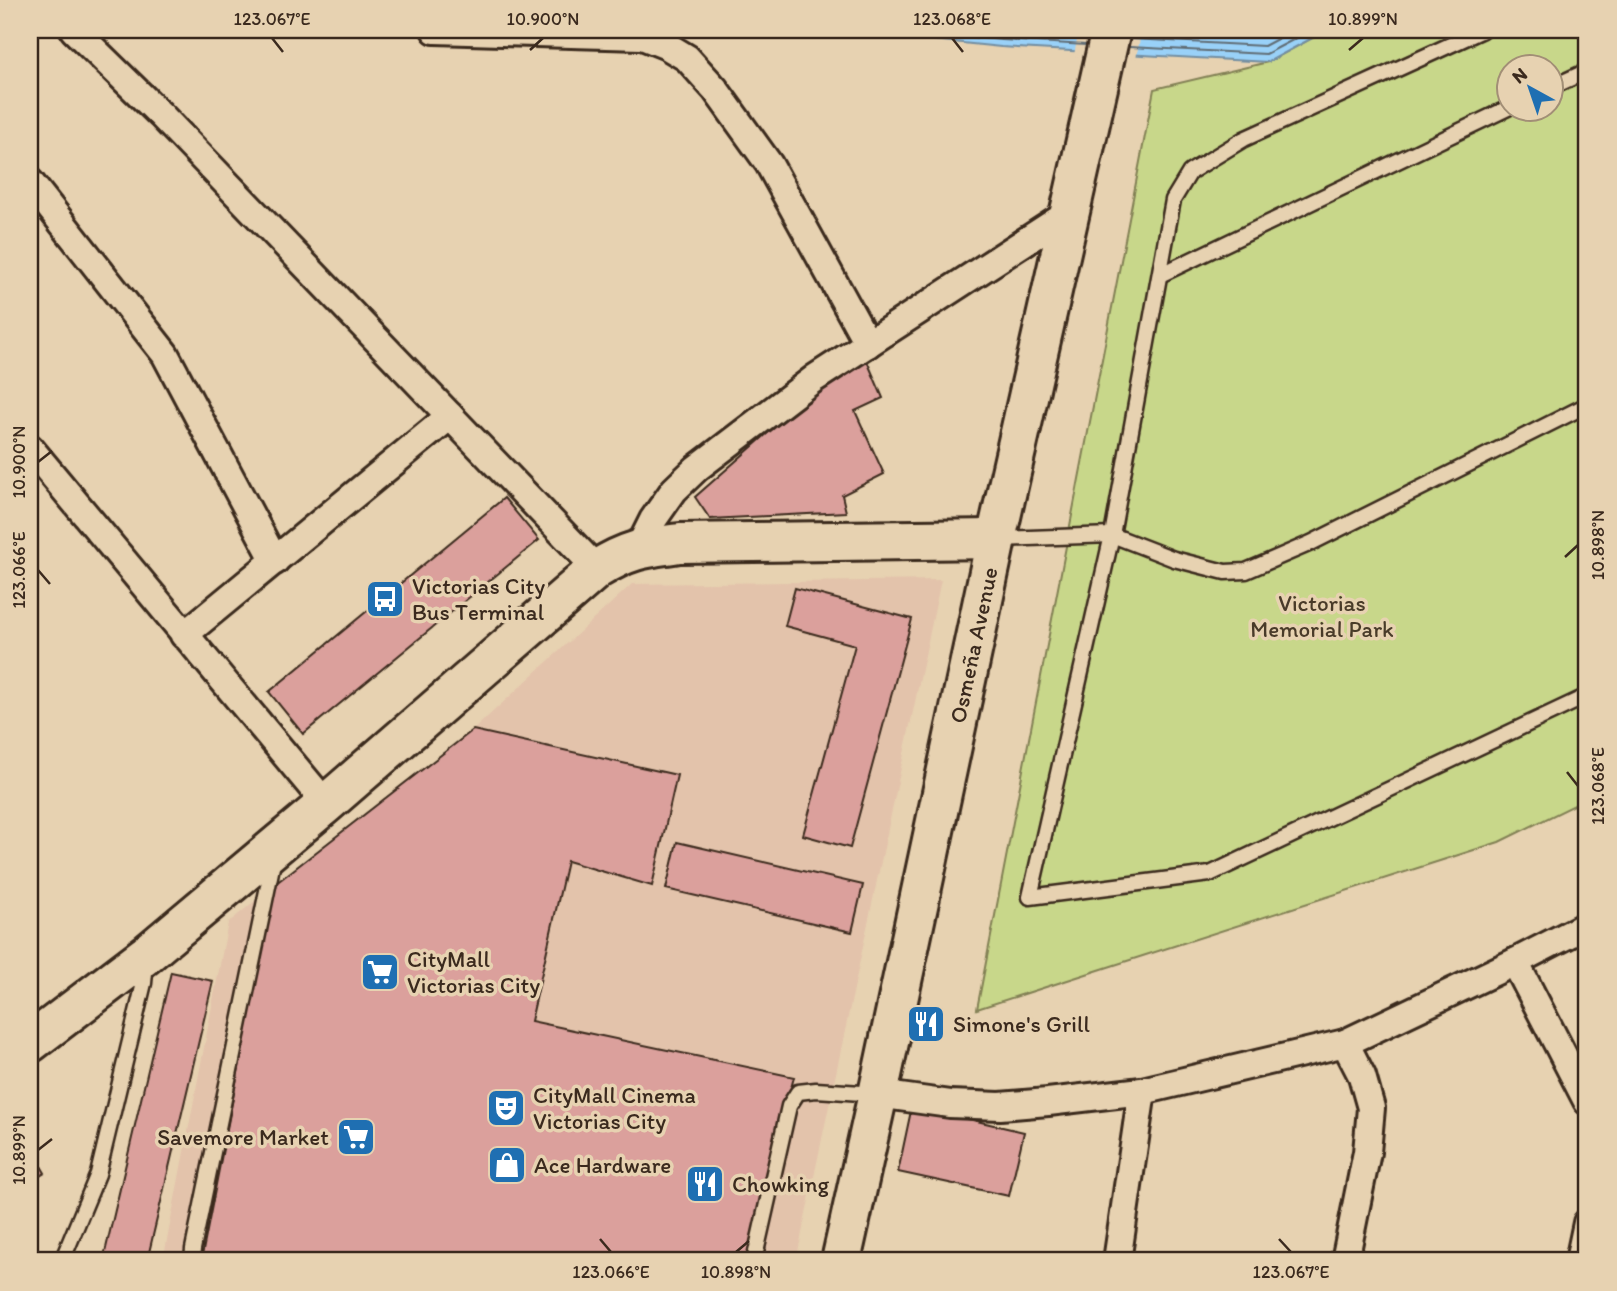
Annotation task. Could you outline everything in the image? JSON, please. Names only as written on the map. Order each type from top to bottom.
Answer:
[{"type":"main road","name":"Osmeña Avenue","points":[[841,1261],[996,539],[1111,30]]},
{"type":"main road","points":[[30,1042],[148,954],[597,569],[620,555],[639,548],[680,543],[996,539]]},
{"type":"street","points":[[74,30],[597,569]]},
{"type":"street","points":[[435,30],[642,36],[687,58],[715,89],[769,164],[868,344]]},
{"type":"street","points":[[30,182],[165,354],[275,561]]},
{"type":"street","points":[[639,548],[653,520],[674,490],[697,468],[815,378],[1072,211]]},
{"type":"street","points":[[184,635],[450,416]]},
{"type":"street","points":[[30,448],[326,804]]},
{"type":"street","points":[[878,1094],[950,1104],[1000,1106],[1142,1091],[1345,1043],[1587,925]]},
{"type":"street","points":[[1515,962],[1587,1101]]},
{"type":"street","points":[[1345,1043],[1362,1076],[1371,1108],[1367,1152],[1345,1261]]},
{"type":"street","points":[[1116,1261],[1142,1091]]},
{"type":"street","points":[[1579,1261],[1587,1223]]},
{"type":"lane","points":[[1483,30],[1244,139],[1190,172],[1173,200],[1112,535],[1030,897],[1210,874],[1587,696]]},
{"type":"lane","points":[[1564,82],[1587,71]]},
{"type":"lane","points":[[1160,275],[1494,115]]},
{"type":"lane","points":[[996,539],[1112,535],[1174,559],[1225,572],[1245,571],[1311,543],[1587,405]]},
{"type":"lane","points":[[192,1261],[277,845]]},
{"type":"lane","points":[[62,1261],[98,1174],[144,983],[148,954]]},
{"type":"lane","points":[[754,1261],[789,1106],[798,1092],[816,1090],[878,1094]]},
{"type":"shaded area","name":"CityMall Victorias City","points":[[941,580],[796,1261],[163,1261],[228,923],[473,730],[632,584]]},
{"type":"green space","name":"Victorias Memorial Park","points":[[1327,30],[1587,30],[1587,799],[1499,842],[977,1009],[1154,89],[1268,62]]},
{"type":"water","points":[[835,30],[1327,30],[1268,62],[1001,47]]},
{"type":"pier","points":[[1079,30],[1142,30],[1136,58],[1074,55]]},
{"type":"building","points":[[867,361],[883,398],[855,411],[884,474],[842,495],[846,512],[710,519],[695,497],[819,388]]},
{"type":"building","points":[[504,498],[539,540],[303,734],[269,692]]},
{"type":"building","points":[[795,588],[912,619],[850,848],[803,835],[855,645],[785,626]]},
{"type":"building","name":"CityMall Victorias City","points":[[473,730],[677,775],[652,886],[567,861],[531,1021],[794,1077],[745,1261],[201,1261],[275,884]]},
{"type":"building","points":[[677,842],[863,885],[852,932],[666,889]]},
{"type":"building","points":[[171,972],[213,981],[147,1261],[103,1261]]},
{"type":"building","points":[[912,1106],[1024,1132],[1009,1196],[898,1172]]},
{"type":"building","points":[[30,1147],[45,1173],[30,1182]]},
{"type":"building","points":[[903,1254],[932,1261],[901,1261]]},
{"type":"place","name":"Victorias City Bus Terminal","points":[[385,599]]},
{"type":"place","name":"CityMall Victorias City","points":[[380,972]]},
{"type":"place","name":"Simone's Grill","points":[[926,1024]]},
{"type":"place","name":"CityMall Cinema Victorias City","points":[[506,1108]]},
{"type":"place","name":"Savemore Market","points":[[356,1137]]},
{"type":"place","name":"Ace Hardware","points":[[507,1165]]},
{"type":"place","name":"Chowking","points":[[705,1184]]}]
